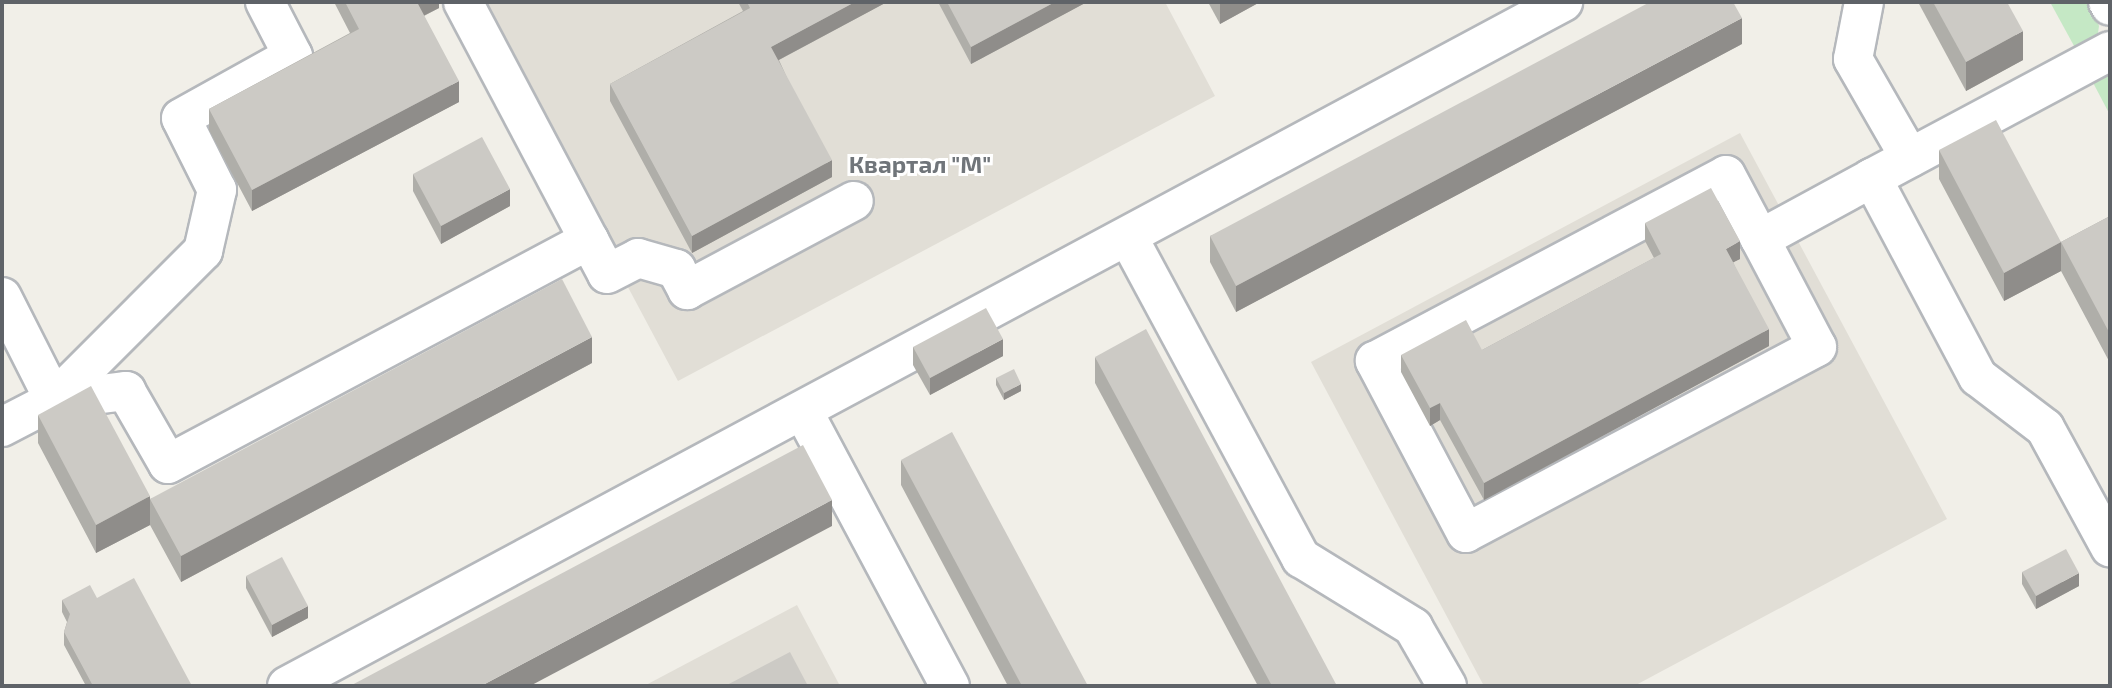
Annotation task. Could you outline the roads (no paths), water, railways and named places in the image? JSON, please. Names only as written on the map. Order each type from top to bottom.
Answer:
[{"type":"lane","points":[[2,427],[54,400],[203,251],[218,190],[181,118],[293,56],[265,2]]},
{"type":"lane","points":[[463,2],[607,274],[638,258],[676,269],[687,290],[855,201]]},
{"type":"lane","points":[[287,686],[1563,2]]},
{"type":"lane","points":[[1864,2],[1853,59],[1910,158]]},
{"type":"lane","points":[[1760,239],[2110,51]]},
{"type":"lane","points":[[1726,175],[1760,239],[1817,347],[1466,533],[1375,361],[1726,175]]},
{"type":"lane","points":[[1872,178],[1978,377],[2045,428],[2110,547]]},
{"type":"lane","points":[[1128,237],[1301,558],[1413,627],[1447,686]]},
{"type":"lane","points":[[54,400],[126,391],[168,464],[589,240]]},
{"type":"lane","points":[[2,297],[54,400]]},
{"type":"lane","points":[[803,411],[950,686]]},
{"type":"district","name":"Квартал \"М\"","points":[[920,164]]}]
